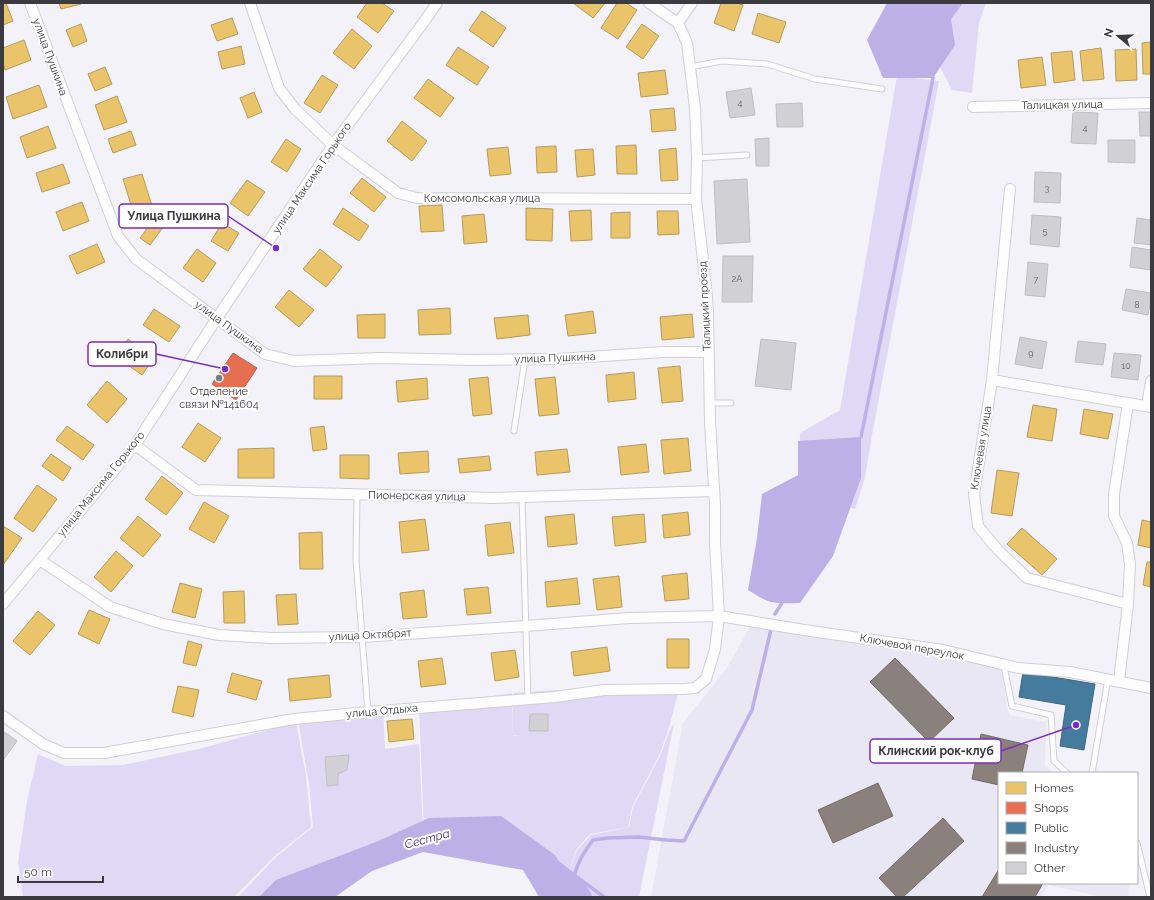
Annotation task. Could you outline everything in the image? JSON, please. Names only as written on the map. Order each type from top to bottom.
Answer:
[{"type":"street","name":"улица Пушкина","points":[[30,3],[118,236],[136,259],[265,354],[294,361],[381,358],[474,360],[558,359],[664,352],[708,352]]},
{"type":"street","name":"Комсомольская улица","points":[[250,3],[279,88],[295,109],[333,145],[398,193],[417,198],[696,199]]},
{"type":"street","name":"улица Максима Горького","points":[[3,604],[135,445],[217,318],[333,145],[437,3]]},
{"type":"street","points":[[649,3],[678,23],[692,3]]},
{"type":"street","name":"Талицкий проезд","points":[[678,23],[687,43],[694,108],[697,158],[696,199],[708,312],[713,491],[719,616]]},
{"type":"street","name":"Талицкая улица","points":[[973,107],[1151,103]]},
{"type":"street","name":"Ключевая улица","points":[[1010,189],[992,380],[974,494],[978,526],[998,550],[1027,578],[1128,604]]},
{"type":"street","points":[[992,380],[1149,406],[1151,381]]},
{"type":"street","points":[[1119,681],[1128,604],[1130,564],[1127,543],[1114,516],[1114,494],[1128,403]]},
{"type":"street","name":"Пионерская улица","points":[[135,445],[196,490],[494,498],[713,491]]},
{"type":"street","name":"улица Октябрят","points":[[40,560],[110,607],[163,624],[219,635],[271,638],[363,637],[629,618],[719,616]]},
{"type":"street","name":"Ключевой переулок","points":[[719,616],[788,628],[943,650],[1004,666],[1070,672],[1151,688]]},
{"type":"street","name":"улица Отдыха","points":[[3,716],[42,744],[64,753],[104,753],[294,720],[368,712],[555,697],[604,690],[694,688],[706,679],[715,649],[719,616]]},
{"type":"lane","points":[[690,67],[722,61],[767,64],[815,79],[882,89]]},
{"type":"lane","points":[[697,158],[747,155]]},
{"type":"lane","points":[[514,431],[525,359]]},
{"type":"lane","points":[[710,403],[730,403]]},
{"type":"lane","points":[[357,495],[356,560],[368,712]]},
{"type":"lane","points":[[522,497],[528,699]]},
{"type":"lane","points":[[1004,666],[1012,706],[1051,715],[1054,761],[1066,772]]},
{"type":"lane","points":[[1092,772],[1109,679]]},
{"type":"lane","points":[[1138,847],[1150,897]]},
{"type":"shaded area","points":[[907,3],[986,3],[979,23],[972,93],[952,90]]},
{"type":"shaded area","points":[[897,76],[939,81],[865,478],[855,509],[786,493],[799,483],[800,433],[840,410]]},
{"type":"shaded area","points":[[751,625],[803,632],[1001,668],[1009,715],[1046,722],[1045,766],[1052,772],[998,772],[998,884],[1129,884],[1128,897],[1103,897],[1048,885],[1041,897],[651,897],[683,723],[727,668]]},
{"type":"shaded area","points":[[556,690],[678,693],[660,754],[632,807],[628,827],[590,834],[576,850],[569,872],[508,822],[424,829],[419,708],[512,693],[513,736],[521,735],[513,735],[513,693]]},
{"type":"shaded area","points":[[383,706],[385,749],[419,744],[423,830],[296,897],[238,897],[276,857],[313,827],[309,784],[298,721]]},
{"type":"shaded area","points":[[296,722],[306,776],[311,827],[276,855],[234,897],[23,897],[18,862],[27,801],[38,754],[65,766],[123,765],[203,748]]},
{"type":"shaded area","points":[[674,723],[639,897],[584,897],[569,882],[508,835],[447,830],[383,850],[309,897],[300,897],[375,849],[443,827],[506,829],[570,877],[570,869],[577,850],[591,835],[629,827],[633,807],[661,754]]},
{"type":"water","points":[[887,3],[963,3],[951,19],[955,45],[933,78],[883,78],[867,40]]},
{"type":"water","points":[[861,437],[861,478],[833,556],[800,603],[771,602],[748,590],[757,538],[762,494],[798,475],[798,441]]},
{"type":"water","points":[[501,816],[555,855],[580,897],[539,897],[523,870],[423,852],[372,871],[335,897],[259,897],[276,880],[376,842],[429,818]]},
{"type":"building: Homes","points":[[6,3],[13,21],[3,25],[3,4]]},
{"type":"building: Homes","points":[[59,3],[81,3],[81,4],[61,9]]},
{"type":"building: Homes","points":[[367,3],[382,3],[394,11],[378,33],[357,17]]},
{"type":"building: Homes","points":[[573,3],[605,3],[593,18]]},
{"type":"building: Homes","points":[[617,3],[626,3],[637,10],[618,39],[601,28]]},
{"type":"building: Homes","points":[[721,3],[737,3],[743,5],[734,31],[714,23]]},
{"type":"building: Homes","points":[[482,11],[506,28],[493,47],[469,30]]},
{"type":"building: Homes","points":[[758,13],[786,22],[779,43],[752,34]]},
{"type":"building: Homes","points":[[232,18],[238,34],[217,41],[211,25]]},
{"type":"building: Homes","points":[[81,24],[87,41],[73,47],[66,30]]},
{"type":"building: Homes","points":[[642,24],[659,36],[643,59],[626,47]]},
{"type":"building: Homes","points":[[352,29],[372,46],[354,69],[333,53]]},
{"type":"building: Homes","points":[[24,40],[31,60],[5,70],[3,63],[3,48]]},
{"type":"building: Homes","points":[[1151,42],[1151,74],[1143,74],[1142,43]]},
{"type":"building: Homes","points":[[241,46],[245,64],[222,69],[218,52]]},
{"type":"building: Homes","points":[[458,47],[489,67],[477,85],[446,65]]},
{"type":"building: Homes","points":[[1101,48],[1104,79],[1083,81],[1080,51]]},
{"type":"building: Homes","points":[[1136,49],[1137,80],[1116,81],[1115,50]]},
{"type":"building: Homes","points":[[1072,51],[1075,80],[1054,83],[1051,53]]},
{"type":"building: Homes","points":[[1042,57],[1046,85],[1021,88],[1018,60]]},
{"type":"building: Homes","points":[[105,67],[112,84],[95,91],[88,74]]},
{"type":"building: Homes","points":[[665,70],[668,94],[641,97],[638,73]]},
{"type":"building: Homes","points":[[322,75],[338,85],[320,113],[304,103]]},
{"type":"building: Homes","points":[[428,79],[454,98],[440,117],[414,98]]},
{"type":"building: Homes","points":[[39,85],[47,107],[13,119],[6,97]]},
{"type":"building: Homes","points":[[254,92],[262,112],[248,118],[240,98]]},
{"type":"building: Homes","points":[[117,96],[127,122],[104,130],[95,105]]},
{"type":"building: Homes","points":[[674,108],[676,130],[652,132],[650,110]]},
{"type":"building: Homes","points":[[402,121],[427,141],[412,161],[387,141]]},
{"type":"building: Homes","points":[[48,126],[56,148],[27,158],[20,137]]},
{"type":"building: Homes","points":[[131,131],[136,145],[113,153],[108,139]]},
{"type":"building: Homes","points":[[286,139],[301,149],[287,172],[271,162]]},
{"type":"building: Homes","points":[[636,145],[637,174],[617,174],[616,146]]},
{"type":"building: Homes","points":[[556,146],[557,172],[537,173],[536,147]]},
{"type":"building: Homes","points":[[508,147],[511,174],[490,176],[487,149]]},
{"type":"building: Homes","points":[[676,148],[678,180],[661,181],[659,150]]},
{"type":"building: Homes","points":[[593,149],[595,175],[577,177],[575,150]]},
{"type":"building: Homes","points":[[63,164],[70,183],[42,192],[36,173]]},
{"type":"building: Homes","points":[[142,174],[154,212],[135,218],[123,179]]},
{"type":"building: Homes","points":[[362,178],[386,197],[374,212],[350,193]]},
{"type":"building: Homes","points":[[247,180],[265,192],[248,216],[230,203]]},
{"type":"building: Homes","points":[[82,202],[89,221],[63,231],[56,212]]},
{"type":"building: Homes","points":[[442,205],[444,231],[421,232],[419,206]]},
{"type":"building: Homes","points":[[343,208],[369,226],[359,241],[333,224]]},
{"type":"building: Homes","points":[[526,208],[553,209],[552,241],[526,240]]},
{"type":"building: Homes","points":[[591,210],[592,240],[571,241],[569,211]]},
{"type":"building: Homes","points":[[657,211],[678,211],[679,234],[658,235]]},
{"type":"building: Homes","points":[[630,212],[630,238],[611,238],[611,213]]},
{"type":"building: Homes","points":[[484,214],[487,242],[464,244],[462,216]]},
{"type":"building: Homes","points":[[154,219],[164,226],[150,245],[140,238]]},
{"type":"building: Homes","points":[[222,223],[239,233],[228,251],[211,241]]},
{"type":"building: Homes","points":[[97,244],[105,262],[77,274],[69,256]]},
{"type":"building: Homes","points":[[197,249],[216,263],[203,282],[183,268]]},
{"type":"building: Homes","points":[[320,249],[342,267],[326,287],[303,269]]},
{"type":"building: Homes","points":[[289,290],[314,310],[299,327],[275,307]]},
{"type":"building: Homes","points":[[450,308],[451,334],[419,335],[418,310]]},
{"type":"building: Homes","points":[[154,309],[180,326],[169,342],[143,325]]},
{"type":"building: Homes","points":[[593,311],[596,333],[568,336],[565,315]]},
{"type":"building: Homes","points":[[385,314],[385,338],[358,338],[357,315]]},
{"type":"building: Homes","points":[[692,314],[694,337],[662,340],[660,317]]},
{"type":"building: Homes","points":[[528,315],[530,335],[497,339],[494,318]]},
{"type":"building: Homes","points":[[128,339],[154,358],[142,375],[115,356]]},
{"type":"building: Homes","points":[[680,366],[683,401],[662,403],[658,368]]},
{"type":"building: Homes","points":[[634,372],[636,399],[608,402],[606,375]]},
{"type":"building: Homes","points":[[314,376],[342,376],[342,399],[314,399]]},
{"type":"building: Homes","points":[[488,377],[492,414],[473,416],[469,379]]},
{"type":"building: Homes","points":[[555,377],[559,414],[539,416],[535,379]]},
{"type":"building: Homes","points":[[427,378],[428,399],[398,402],[396,381]]},
{"type":"building: Homes","points":[[107,381],[127,399],[107,423],[87,405]]},
{"type":"building: Homes","points":[[1033,405],[1057,409],[1052,441],[1027,437]]},
{"type":"building: Homes","points":[[1084,409],[1113,414],[1108,439],[1080,434]]},
{"type":"building: Homes","points":[[198,423],[221,438],[205,462],[182,447]]},
{"type":"building: Homes","points":[[67,426],[94,445],[83,460],[56,440]]},
{"type":"building: Homes","points":[[324,426],[327,449],[313,451],[310,428]]},
{"type":"building: Homes","points":[[688,438],[691,471],[664,474],[661,440]]},
{"type":"building: Homes","points":[[646,444],[649,472],[621,475],[618,447]]},
{"type":"building: Homes","points":[[274,448],[274,478],[238,478],[238,449]]},
{"type":"building: Homes","points":[[567,449],[570,472],[537,475],[535,452]]},
{"type":"building: Homes","points":[[428,451],[429,472],[400,474],[398,453]]},
{"type":"building: Homes","points":[[51,454],[71,468],[63,481],[42,466]]},
{"type":"building: Homes","points":[[340,455],[369,455],[369,479],[340,478]]},
{"type":"building: Homes","points":[[489,456],[491,470],[460,473],[458,459]]},
{"type":"building: Homes","points":[[997,470],[1019,473],[1012,516],[991,513]]},
{"type":"building: Homes","points":[[162,476],[183,493],[166,515],[145,499]]},
{"type":"building: Homes","points":[[37,485],[57,499],[33,532],[14,518]]},
{"type":"building: Homes","points":[[204,502],[229,516],[214,543],[189,529]]},
{"type":"building: Homes","points":[[688,512],[690,535],[664,538],[662,515]]},
{"type":"building: Homes","points":[[574,514],[577,544],[548,547],[545,517]]},
{"type":"building: Homes","points":[[644,514],[646,542],[615,546],[612,517]]},
{"type":"building: Homes","points":[[138,516],[161,535],[143,557],[120,538]]},
{"type":"building: Homes","points":[[425,519],[429,550],[402,553],[399,522]]},
{"type":"building: Homes","points":[[1142,520],[1151,522],[1151,548],[1138,545]]},
{"type":"building: Homes","points":[[510,522],[514,553],[488,556],[485,525]]},
{"type":"building: Homes","points":[[3,526],[22,538],[3,565]]},
{"type":"building: Homes","points":[[1022,528],[1057,559],[1042,575],[1007,544]]},
{"type":"building: Homes","points":[[322,532],[323,569],[300,569],[299,533]]},
{"type":"building: Homes","points":[[116,551],[133,566],[111,592],[94,577]]},
{"type":"building: Homes","points":[[1147,562],[1151,562],[1151,587],[1143,585]]},
{"type":"building: Homes","points":[[687,573],[689,599],[665,601],[662,576]]},
{"type":"building: Homes","points":[[619,576],[622,607],[597,610],[593,579]]},
{"type":"building: Homes","points":[[577,578],[580,604],[547,607],[545,582]]},
{"type":"building: Homes","points":[[180,583],[202,589],[195,618],[172,612]]},
{"type":"building: Homes","points":[[488,587],[491,613],[467,615],[464,589]]},
{"type":"building: Homes","points":[[424,590],[427,617],[403,619],[400,593]]},
{"type":"building: Homes","points":[[244,591],[245,623],[224,623],[223,592]]},
{"type":"building: Homes","points":[[296,594],[298,624],[278,625],[276,595]]},
{"type":"building: Homes","points":[[89,610],[110,619],[99,644],[78,634]]},
{"type":"building: Homes","points":[[38,611],[55,625],[30,655],[13,641]]},
{"type":"building: Homes","points":[[667,639],[689,639],[689,668],[667,668]]},
{"type":"building: Homes","points":[[188,641],[202,645],[196,666],[183,663]]},
{"type":"building: Homes","points":[[607,647],[610,671],[574,676],[571,652]]},
{"type":"building: Homes","points":[[515,650],[519,677],[495,681],[491,653]]},
{"type":"building: Homes","points":[[442,658],[446,684],[421,687],[418,661]]},
{"type":"building: Homes","points":[[232,673],[262,681],[256,700],[227,692]]},
{"type":"building: Homes","points":[[329,675],[331,697],[290,701],[288,679]]},
{"type":"building: Homes","points":[[178,686],[199,690],[193,717],[172,712]]},
{"type":"building: Homes","points":[[412,719],[414,739],[389,742],[387,721]]},
{"type":"building: Shops","points":[[233,353],[257,368],[236,400],[212,384]]},
{"type":"building: Public","points":[[1023,672],[1095,684],[1084,750],[1060,746],[1066,705],[1019,697]]},
{"type":"building: Industry","points":[[895,658],[954,718],[929,742],[870,682]]},
{"type":"building: Industry","points":[[981,734],[1028,745],[1022,772],[998,772],[998,785],[972,779]]},
{"type":"building: Industry","points":[[878,783],[893,816],[833,843],[818,810]]},
{"type":"building: Industry","points":[[943,818],[964,841],[903,897],[897,897],[879,878]]},
{"type":"building: Industry","points":[[998,871],[998,884],[1042,884],[1035,897],[982,897]]},
{"type":"building: Other","points":[[751,88],[755,115],[730,118],[726,92]]},
{"type":"building: Other","points":[[802,103],[803,127],[777,127],[776,104]]},
{"type":"building: Other","points":[[1073,112],[1098,113],[1096,144],[1071,143]]},
{"type":"building: Other","points":[[1139,112],[1151,112],[1151,136],[1140,136]]},
{"type":"building: Other","points":[[769,138],[769,166],[756,166],[755,139]]},
{"type":"building: Other","points":[[1108,140],[1135,140],[1135,163],[1108,162]]},
{"type":"building: Other","points":[[1035,172],[1061,173],[1060,203],[1034,202]]},
{"type":"building: Other","points":[[747,179],[750,242],[717,244],[714,181]]},
{"type":"building: Other","points":[[1032,215],[1061,217],[1059,247],[1030,244]]},
{"type":"building: Other","points":[[1137,218],[1151,220],[1151,245],[1134,243]]},
{"type":"building: Other","points":[[1132,247],[1151,250],[1151,270],[1130,267]]},
{"type":"building: Other","points":[[723,256],[753,256],[752,302],[722,302]]},
{"type":"building: Other","points":[[1028,262],[1048,264],[1045,297],[1025,295]]},
{"type":"building: Other","points":[[1126,289],[1151,293],[1148,315],[1122,310]]},
{"type":"building: Other","points":[[1020,337],[1047,342],[1042,369],[1015,364]]},
{"type":"building: Other","points":[[761,339],[796,343],[791,390],[755,386]]},
{"type":"building: Other","points":[[1078,341],[1106,344],[1103,365],[1075,362]]},
{"type":"building: Other","points":[[1114,353],[1141,355],[1138,380],[1111,377]]},
{"type":"building: Other","points":[[530,714],[548,714],[548,731],[529,731]]},
{"type":"building: Other","points":[[3,731],[17,741],[3,760]]},
{"type":"building: Other","points":[[349,755],[347,770],[338,774],[338,785],[327,786],[325,757]]},
{"type":"waterway","points":[[861,437],[933,78]]},
{"type":"waterway","points":[[775,614],[782,603]]},
{"type":"waterway","points":[[572,884],[580,860],[593,840],[639,837],[684,841],[752,710],[772,625]]},
{"type":"waterway","name":"Сестра","points":[[550,867],[572,884],[582,897]]},
{"type":"waterway","points":[[574,875],[604,897]]},
{"type":"place","name":"Улица Пушкина","points":[[276,248]]},
{"type":"place","name":"Колибри","points":[[225,369]]},
{"type":"place","name":"Отделение связи №141604","points":[[219,378]]},
{"type":"place","name":"Клинский рок-клуб","points":[[1076,725]]}]
